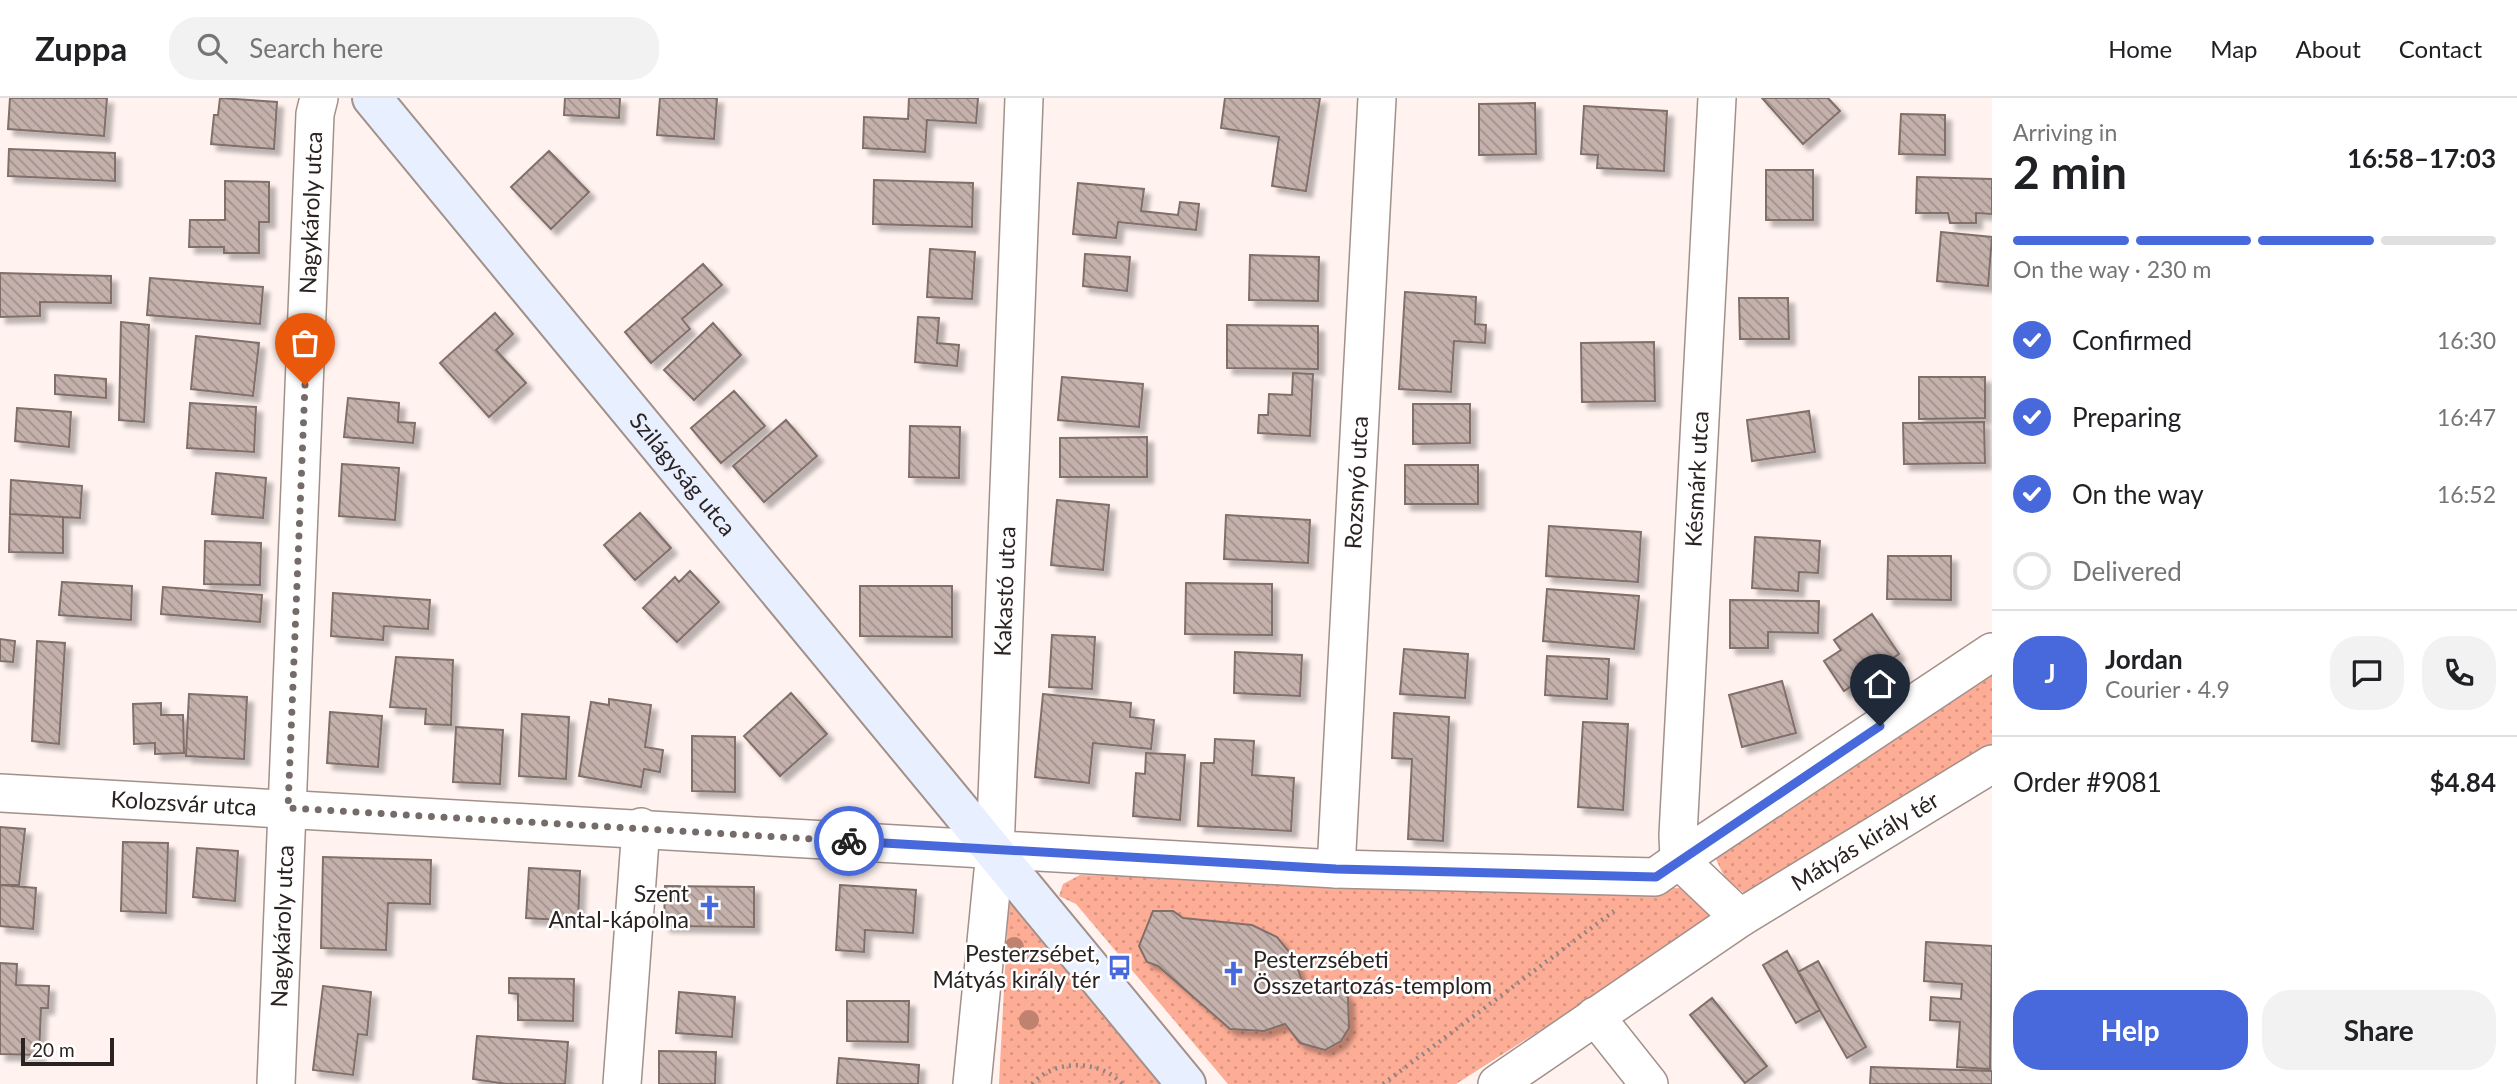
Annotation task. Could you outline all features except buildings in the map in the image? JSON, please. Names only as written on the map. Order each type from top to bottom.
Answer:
[{"type":"street","name":"Nagykároly utca","points":[[276,1084],[315,128],[319,98]]},
{"type":"street","name":"Szilágyság utca","points":[[372,98],[995,851]]},
{"type":"street","name":"Kakastó utca","points":[[972,1084],[995,851],[1024,98]]},
{"type":"street","name":"Rozsnyó utca","points":[[1336,869],[1377,98]]},
{"type":"street","name":"Késmárk utca","points":[[1667,869],[1678,835],[1717,98]]},
{"type":"street","points":[[995,851],[1336,869],[1667,869],[1992,652]]},
{"type":"street","name":"Mátyás király tér","points":[[1497,1084],[1740,918],[1992,764]]},
{"type":"street","name":"Kolozsvár utca","points":[[0,793],[641,827],[995,851]]},
{"type":"street","points":[[622,1084],[641,827]]},
{"type":"street","points":[[995,851],[1186,1084]]},
{"type":"street","points":[[1667,869],[1740,918]]},
{"type":"street","points":[[1595,1016],[1649,1084]]},
{"type":"path","points":[[1383,1084],[1667,869]]},
{"type":"path","points":[[1032,1084],[1038,1077],[1063,1065],[1091,1066],[1117,1077],[1122,1084]]},
{"type":"shaded area","points":[[1992,669],[1992,745],[1750,898],[1725,878],[1712,851]]},
{"type":"shaded area","points":[[1080,875],[1688,888],[1714,912],[1705,925],[1456,1084],[1228,1084],[1076,904],[1059,896],[1063,884]]},
{"type":"shaded area","points":[[1009,893],[1162,1084],[999,1084]]},
{"type":"way so far","points":[[305,385],[288,808],[849,841]]},
{"type":"place","name":"Szent Antal-kápolna","points":[[709,907]]},
{"type":"place","name":"Pesterzsébet, Mátyás király tér","points":[[1120,967]]},
{"type":"place","name":"Pesterzsébeti Összetartozás-templom","points":[[1233,973]]},
{"type":"route","points":[[849,841],[1336,869],[1656,877],[1880,726]]}]
